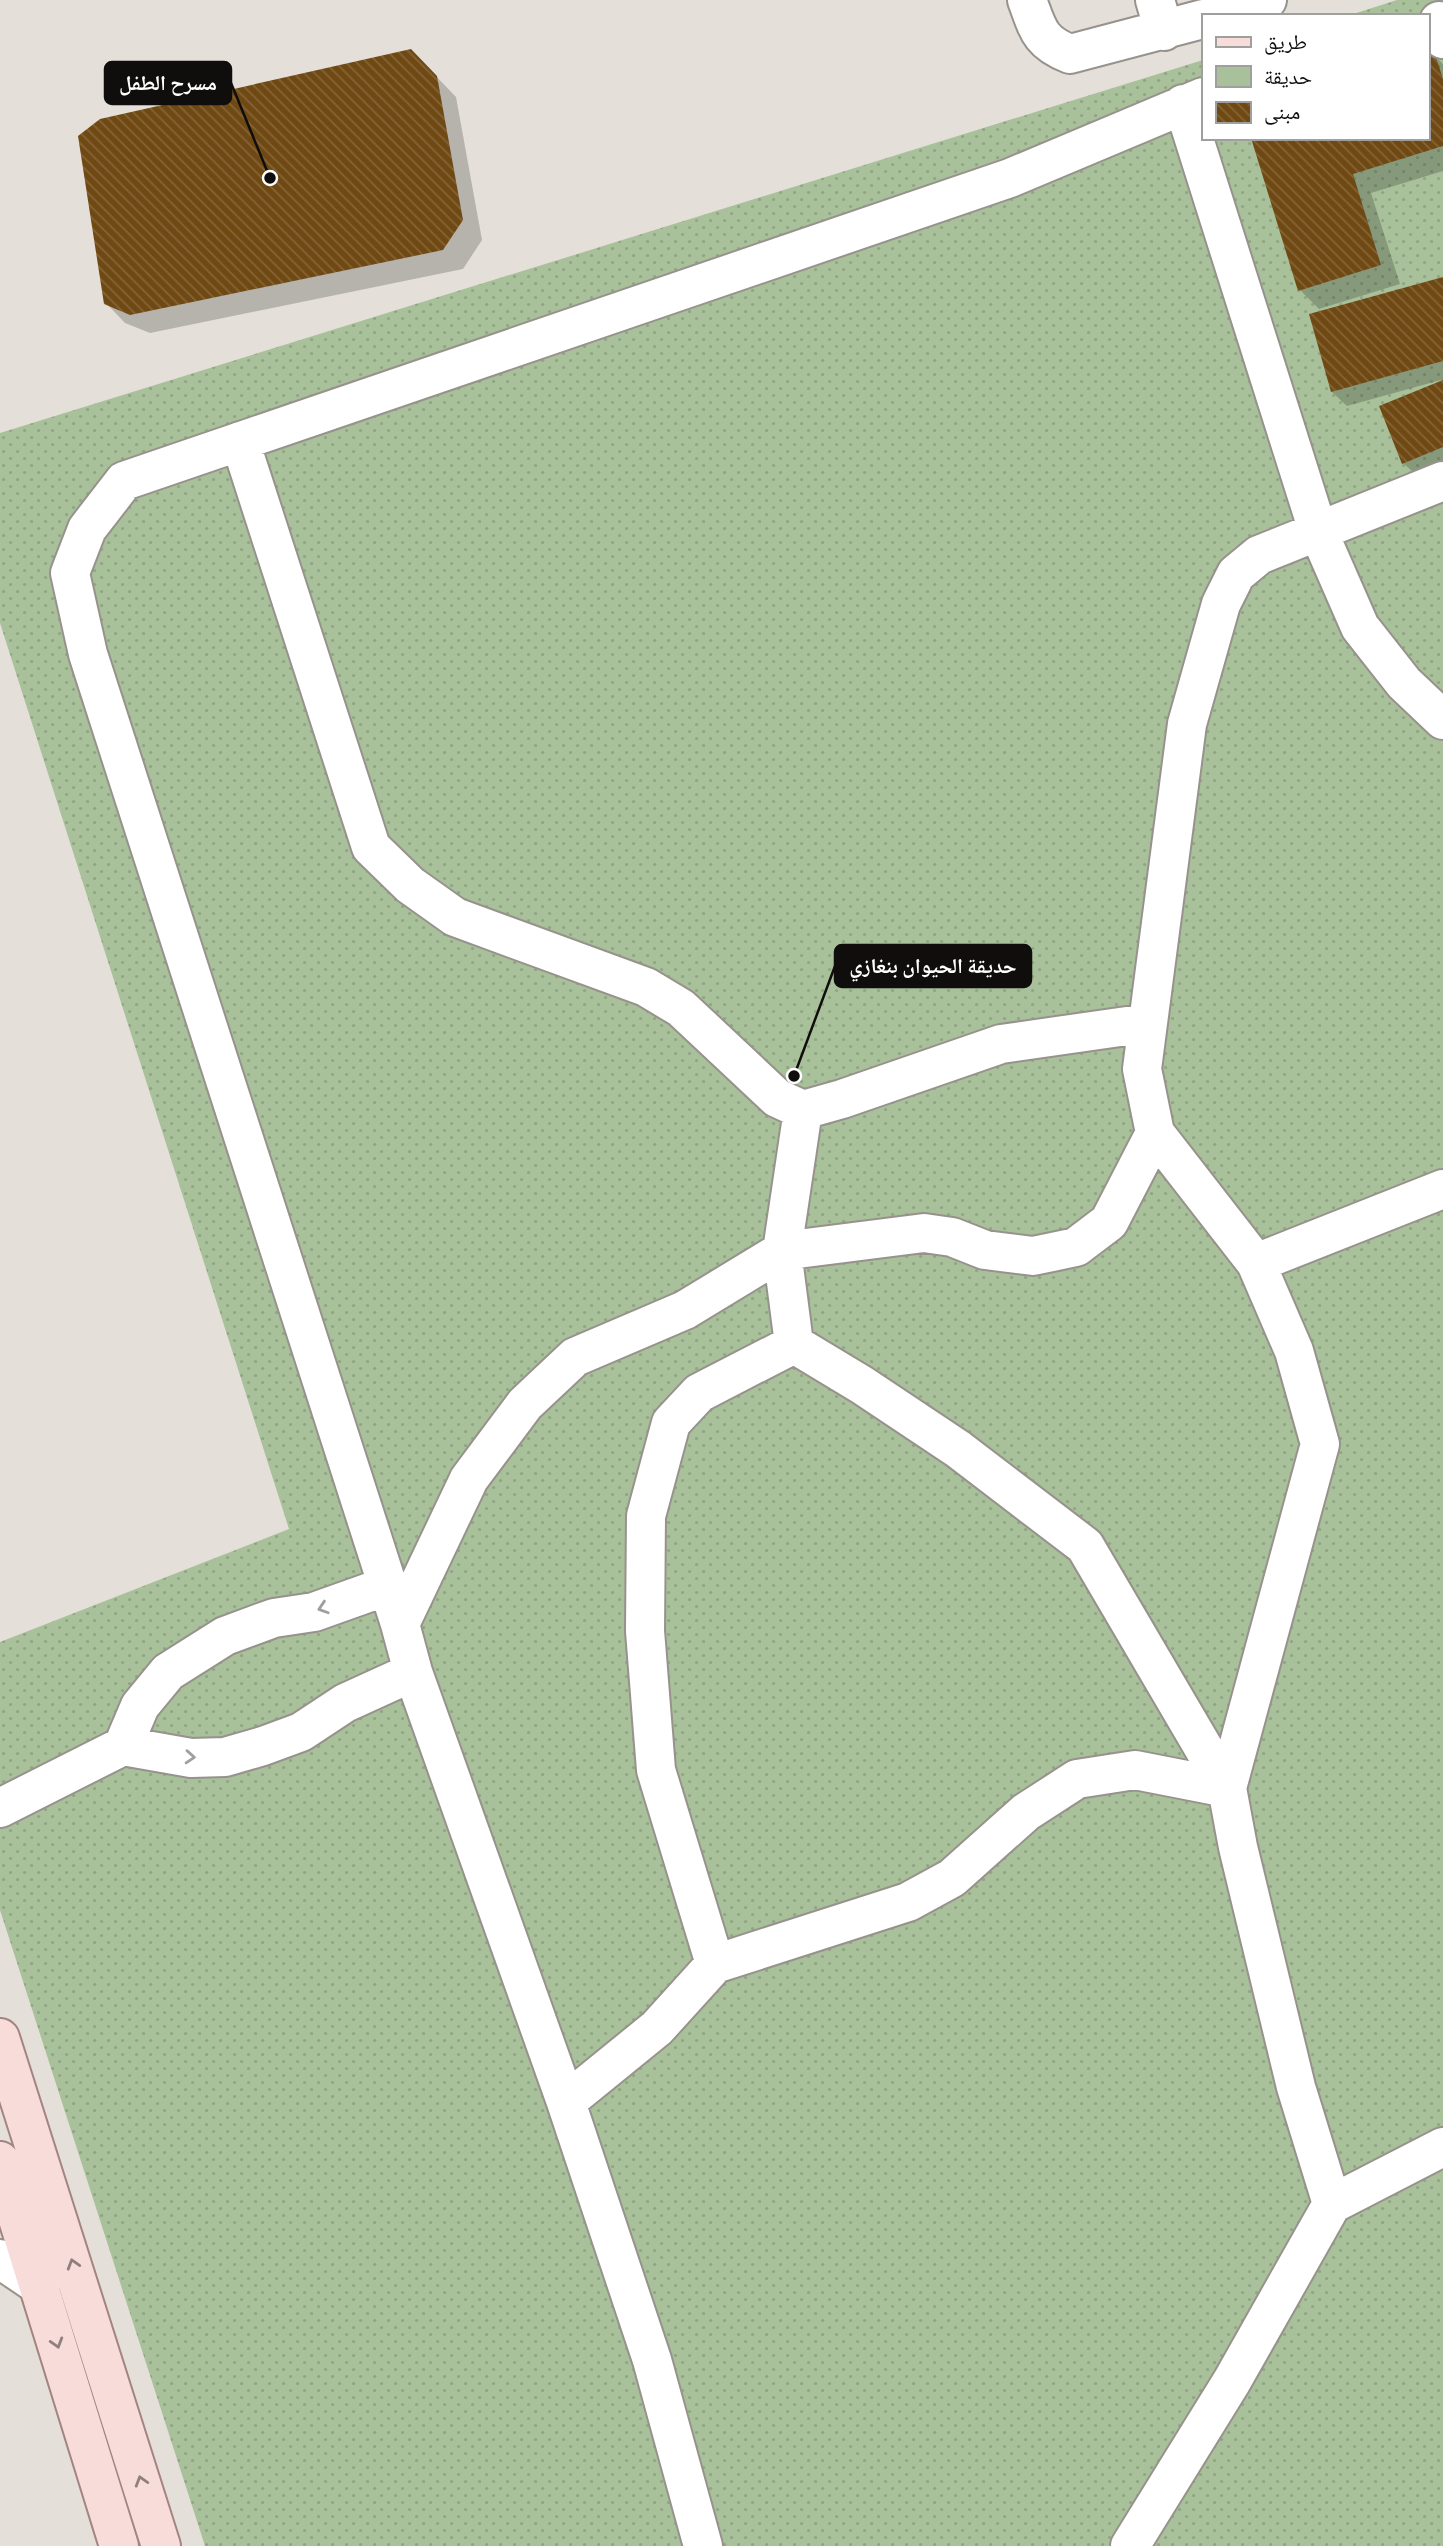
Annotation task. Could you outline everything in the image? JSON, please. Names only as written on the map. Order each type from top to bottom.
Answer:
[{"type":"main road","points":[[0,2038],[161,2546]]},
{"type":"main road","points":[[0,2161],[118,2546]]},
{"type":"lane","points":[[1027,0],[1041,37],[1053,48],[1070,54],[1160,15],[1202,19]]},
{"type":"lane","points":[[1221,14],[1267,0]]},
{"type":"lane","points":[[703,2546],[652,2360],[566,2102],[413,1672],[400,1624],[88,654],[70,573],[87,529],[124,481],[1010,178],[1193,101],[1202,132]]},
{"type":"lane","points":[[1204,140],[1318,531],[1360,627],[1404,683],[1443,720]]},
{"type":"lane","points":[[240,441],[371,847],[410,885],[455,917],[646,986],[681,1008],[777,1098],[803,1111],[1001,1044],[1148,1023]]},
{"type":"lane","points":[[1227,1788],[1321,1444],[1294,1351],[1256,1263],[1155,1133],[1142,1069],[1187,724],[1221,604],[1236,574],[1259,555],[1443,481]]},
{"type":"lane","points":[[794,1344],[782,1251],[803,1111]]},
{"type":"lane","points":[[400,1624],[469,1479],[526,1404],[575,1357],[685,1310],[782,1251],[924,1233],[952,1237],[985,1250],[1033,1256],[1076,1247],[1109,1222],[1155,1133]]},
{"type":"lane","points":[[1256,1263],[1443,1189]]},
{"type":"lane","points":[[794,1344],[862,1384],[958,1449],[1085,1546],[1227,1788],[1238,1847],[1296,2087],[1332,2204]]},
{"type":"lane","points":[[715,1964],[656,1770],[645,1631],[646,1516],[671,1423],[699,1393],[794,1344]]},
{"type":"lane","points":[[123,1746],[140,1706],[167,1672],[225,1636],[274,1618],[314,1612],[387,1586]]},
{"type":"lane","points":[[0,1808],[123,1746],[191,1758],[225,1757],[301,1732],[345,1703],[413,1672]]},
{"type":"lane","points":[[566,2102],[657,2028],[715,1964],[908,1902],[953,1878],[1026,1812],[1077,1779],[1135,1770],[1227,1788]]},
{"type":"lane","points":[[1130,2546],[1233,2381],[1332,2204],[1443,2147]]},
{"type":"lane","points":[[0,2259],[40,2286]]},
{"type":"green space","points":[[1397,0],[1443,0],[1443,2546],[205,2546],[0,1910],[0,1642],[289,1529],[0,623],[0,433],[1202,60],[1202,140],[1429,140],[1429,14],[1353,14]]},
{"type":"building","points":[[411,49],[437,76],[463,220],[443,250],[130,315],[104,304],[78,136],[100,119]]},
{"type":"building","points":[[1435,54],[1443,79],[1443,146],[1353,174],[1381,265],[1298,291],[1252,140],[1429,140],[1429,56]]},
{"type":"building","points":[[1443,277],[1443,361],[1331,392],[1309,314]]},
{"type":"building","points":[[1443,380],[1443,447],[1402,464],[1379,406]]},
{"type":"place","name":"مسرح الطفل","points":[[270,178]]},
{"type":"place","name":"حديقة الحيوان بنغازي","points":[[794,1076]]}]
